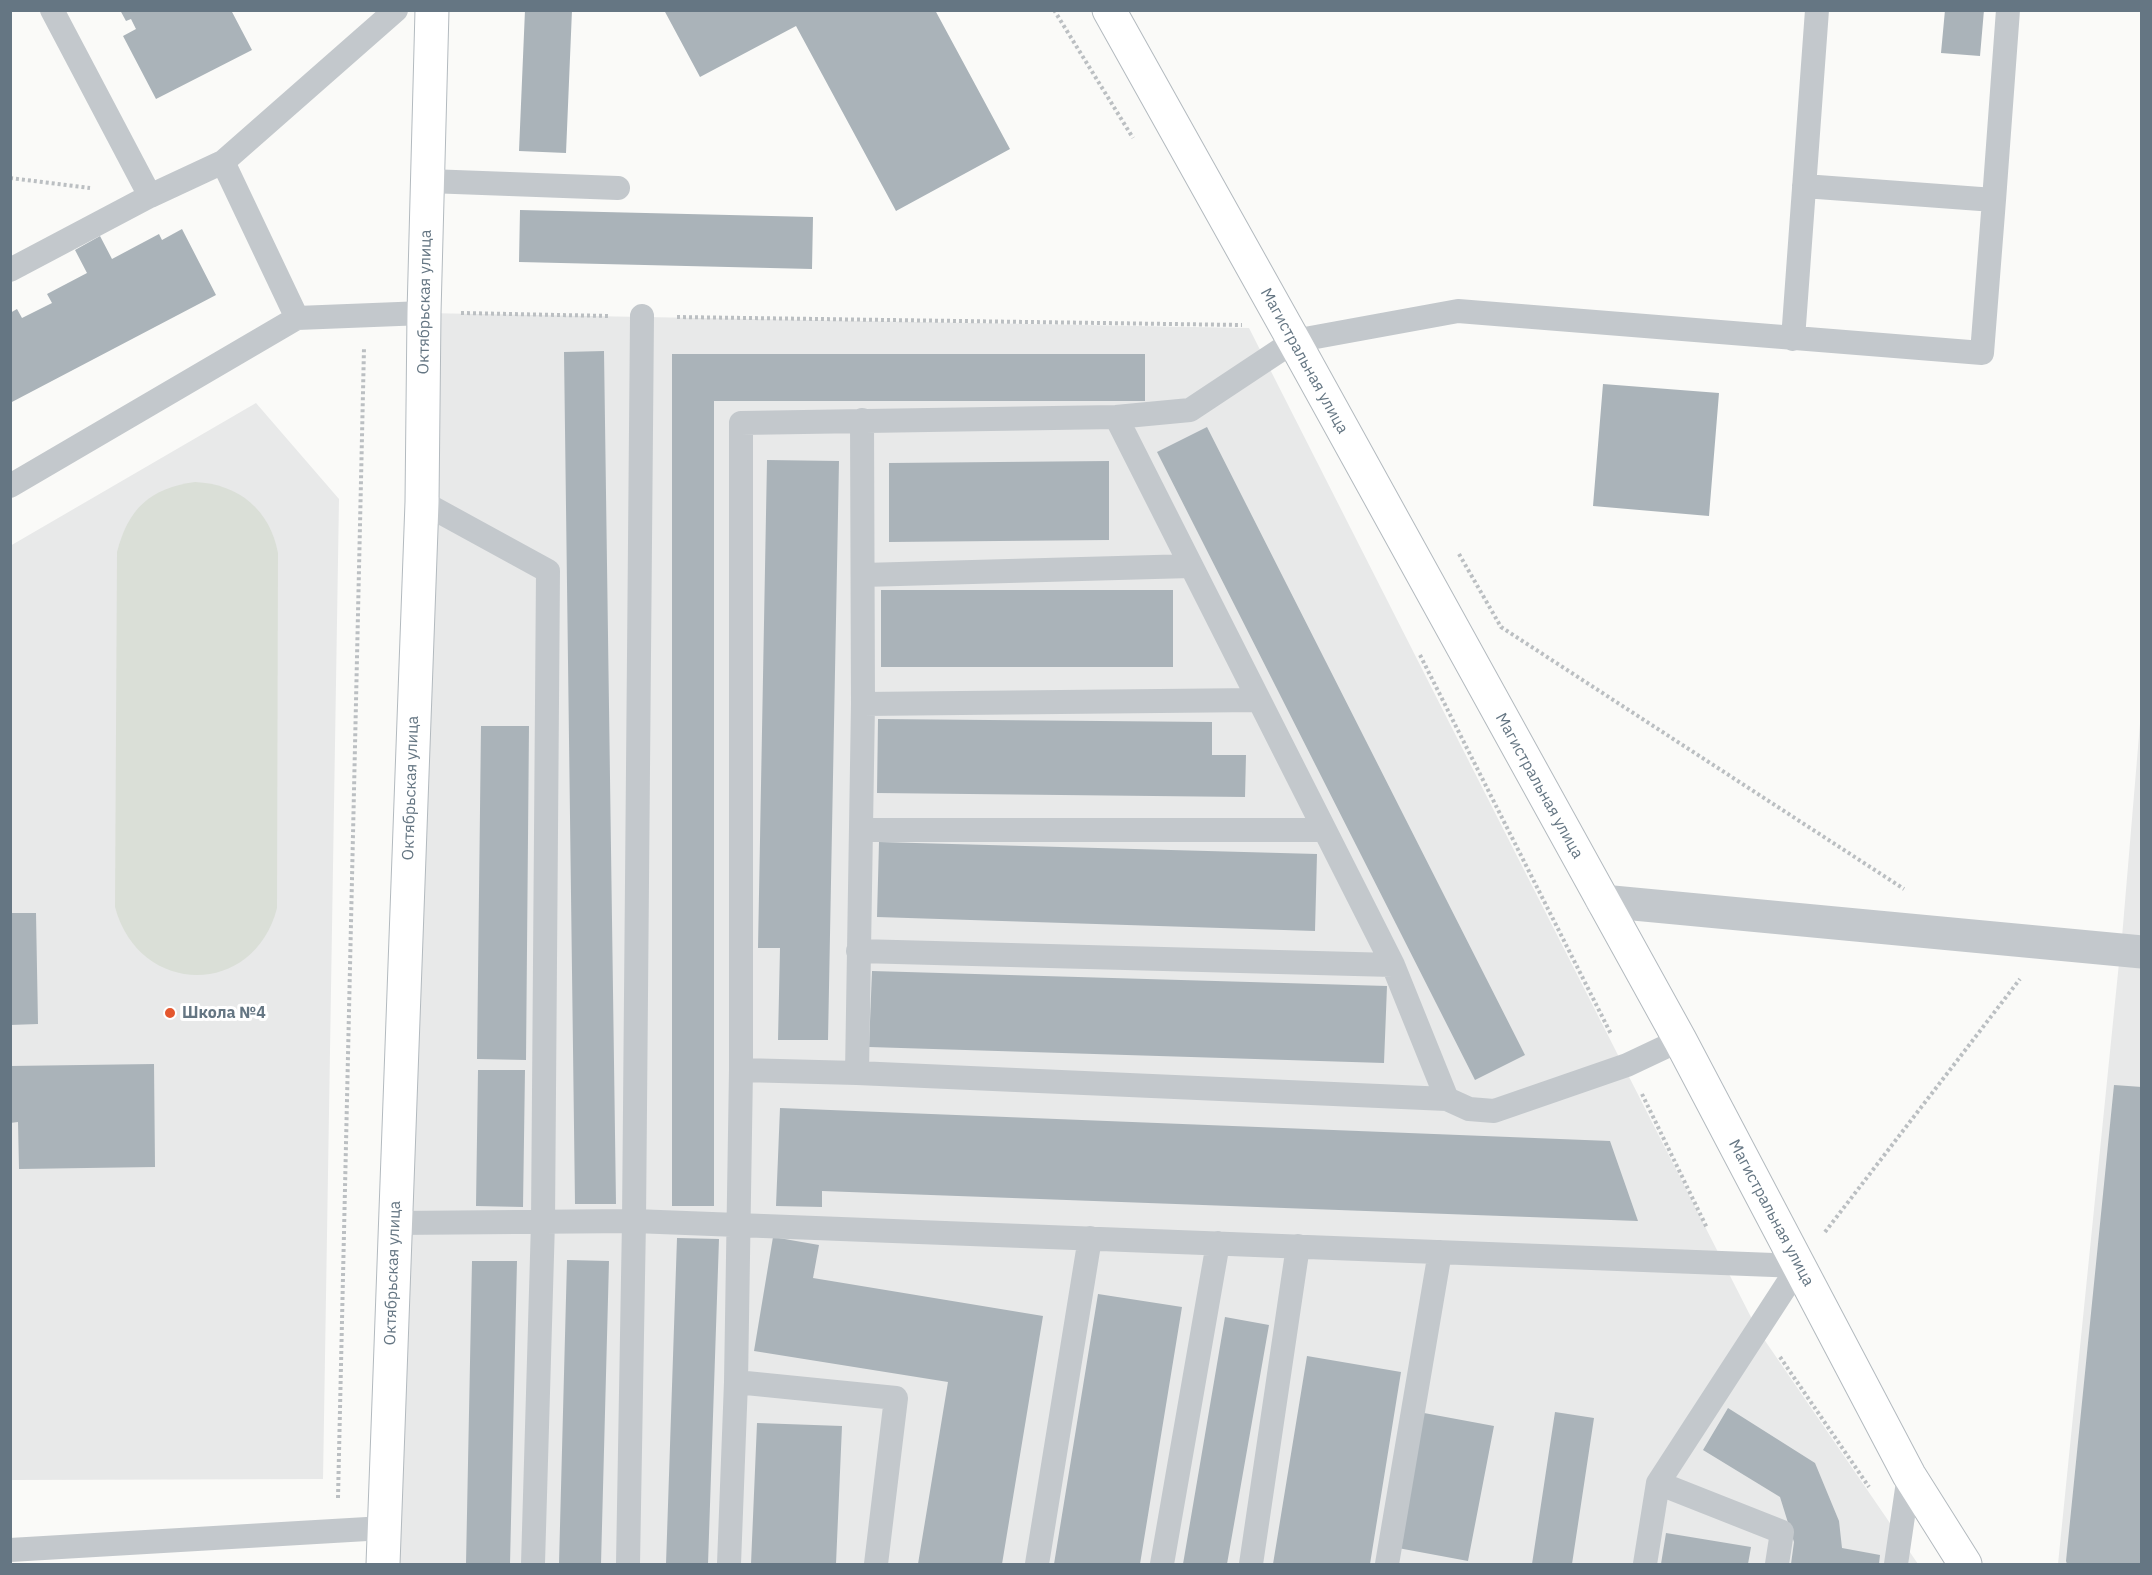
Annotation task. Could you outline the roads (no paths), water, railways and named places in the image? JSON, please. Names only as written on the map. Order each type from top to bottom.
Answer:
[{"type":"main road","name":"Октябрьская улица","points":[[383,1564],[422,502],[424,313],[432,10]]},
{"type":"main road","name":"Магистральная улица","points":[[1109,10],[1680,1040],[1909,1475],[1965,1564]]},
{"type":"street","points":[[1602,901],[2142,952]]},
{"type":"lane","points":[[52,10],[150,196]]},
{"type":"lane","points":[[10,270],[150,196],[223,162],[396,10]]},
{"type":"lane","points":[[1793,339],[1817,10]]},
{"type":"lane","points":[[729,1564],[736,1382],[741,1071],[741,423],[1116,417],[1190,410],[1294,341],[1458,311],[1982,353],[2008,10]]},
{"type":"lane","points":[[223,162],[297,318]]},
{"type":"lane","points":[[428,181],[618,188]]},
{"type":"lane","points":[[1804,186],[1994,200]]},
{"type":"lane","points":[[10,486],[297,318],[424,313]]},
{"type":"lane","points":[[628,1564],[634,1221],[642,316]]},
{"type":"lane","points":[[1116,417],[1392,965],[1446,1099]]},
{"type":"lane","points":[[857,1073],[863,704],[862,420]]},
{"type":"lane","points":[[422,502],[548,571],[543,1222],[533,1564]]},
{"type":"lane","points":[[863,575],[1191,566]]},
{"type":"lane","points":[[863,704],[1258,700]]},
{"type":"lane","points":[[861,830],[1324,830]]},
{"type":"lane","points":[[858,951],[1392,965]]},
{"type":"lane","points":[[741,1071],[857,1073],[1446,1099],[1469,1109],[1494,1110],[1627,1065],[1680,1040]]},
{"type":"lane","points":[[395,1223],[634,1221],[1799,1266]]},
{"type":"lane","points":[[1037,1564],[1090,1238]]},
{"type":"lane","points":[[1162,1564],[1218,1243]]},
{"type":"lane","points":[[1251,1564],[1298,1246]]},
{"type":"lane","points":[[1387,1564],[1440,1252]]},
{"type":"lane","points":[[1645,1564],[1658,1483],[1799,1266]]},
{"type":"lane","points":[[736,1382],[896,1398],[876,1564]]},
{"type":"lane","points":[[1896,1564],[1909,1475]]},
{"type":"lane","points":[[1658,1483],[1782,1532],[1777,1564]]},
{"type":"lane","points":[[10,1550],[384,1528]]},
{"type":"place","name":"Школа №4","points":[[170,1013]]}]
